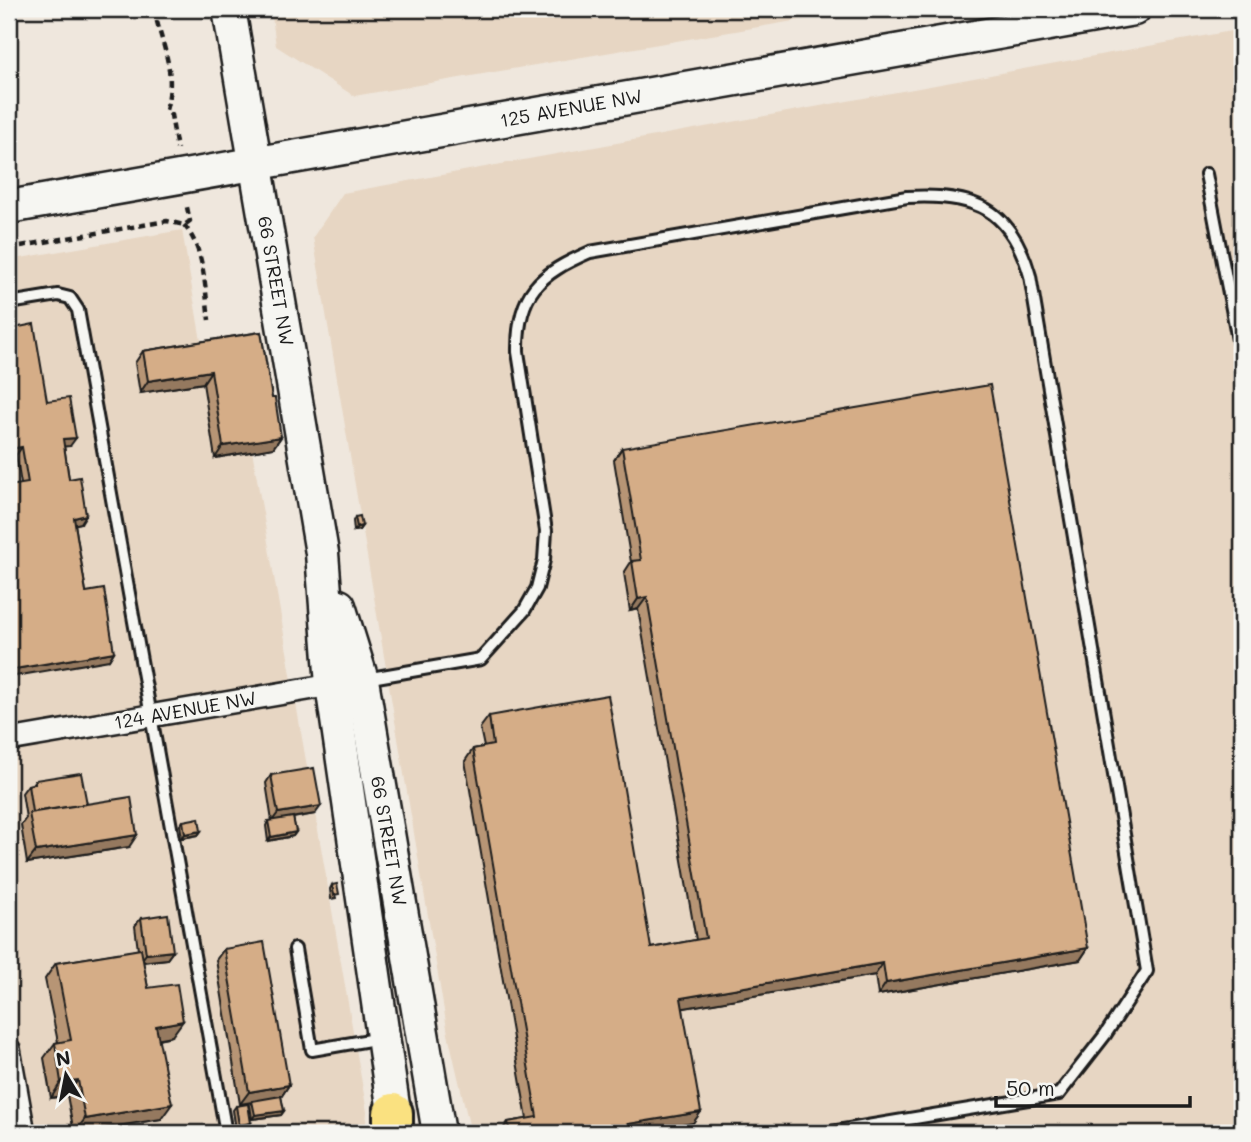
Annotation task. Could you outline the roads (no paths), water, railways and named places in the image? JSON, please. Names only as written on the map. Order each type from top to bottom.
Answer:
[{"type":"main road","name":"66 STREET NW","points":[[229,9],[322,553],[439,1133]]},
{"type":"main road","name":"125 AVENUE NW","points":[[9,207],[1133,9]]},
{"type":"main road","name":"66 STREET NW","points":[[347,682],[383,1038],[395,1126]]},
{"type":"street","name":"124 AVENUE NW","points":[[9,740],[347,682]]},
{"type":"street","points":[[9,1049],[24,1133]]},
{"type":"lane","points":[[1206,174],[1242,361]]},
{"type":"lane","points":[[347,682],[481,659],[524,611],[537,588],[544,560],[546,531],[518,352],[518,328],[523,307],[535,287],[550,272],[590,252],[907,197],[951,197],[979,205],[1000,219],[1014,235],[1024,253],[1031,276],[1147,971],[1105,1035],[1059,1094],[825,1133]]},
{"type":"lane","points":[[9,303],[58,295],[70,298],[78,310],[226,1133]]},
{"type":"lane","points":[[295,950],[312,1050],[383,1038]]}]
